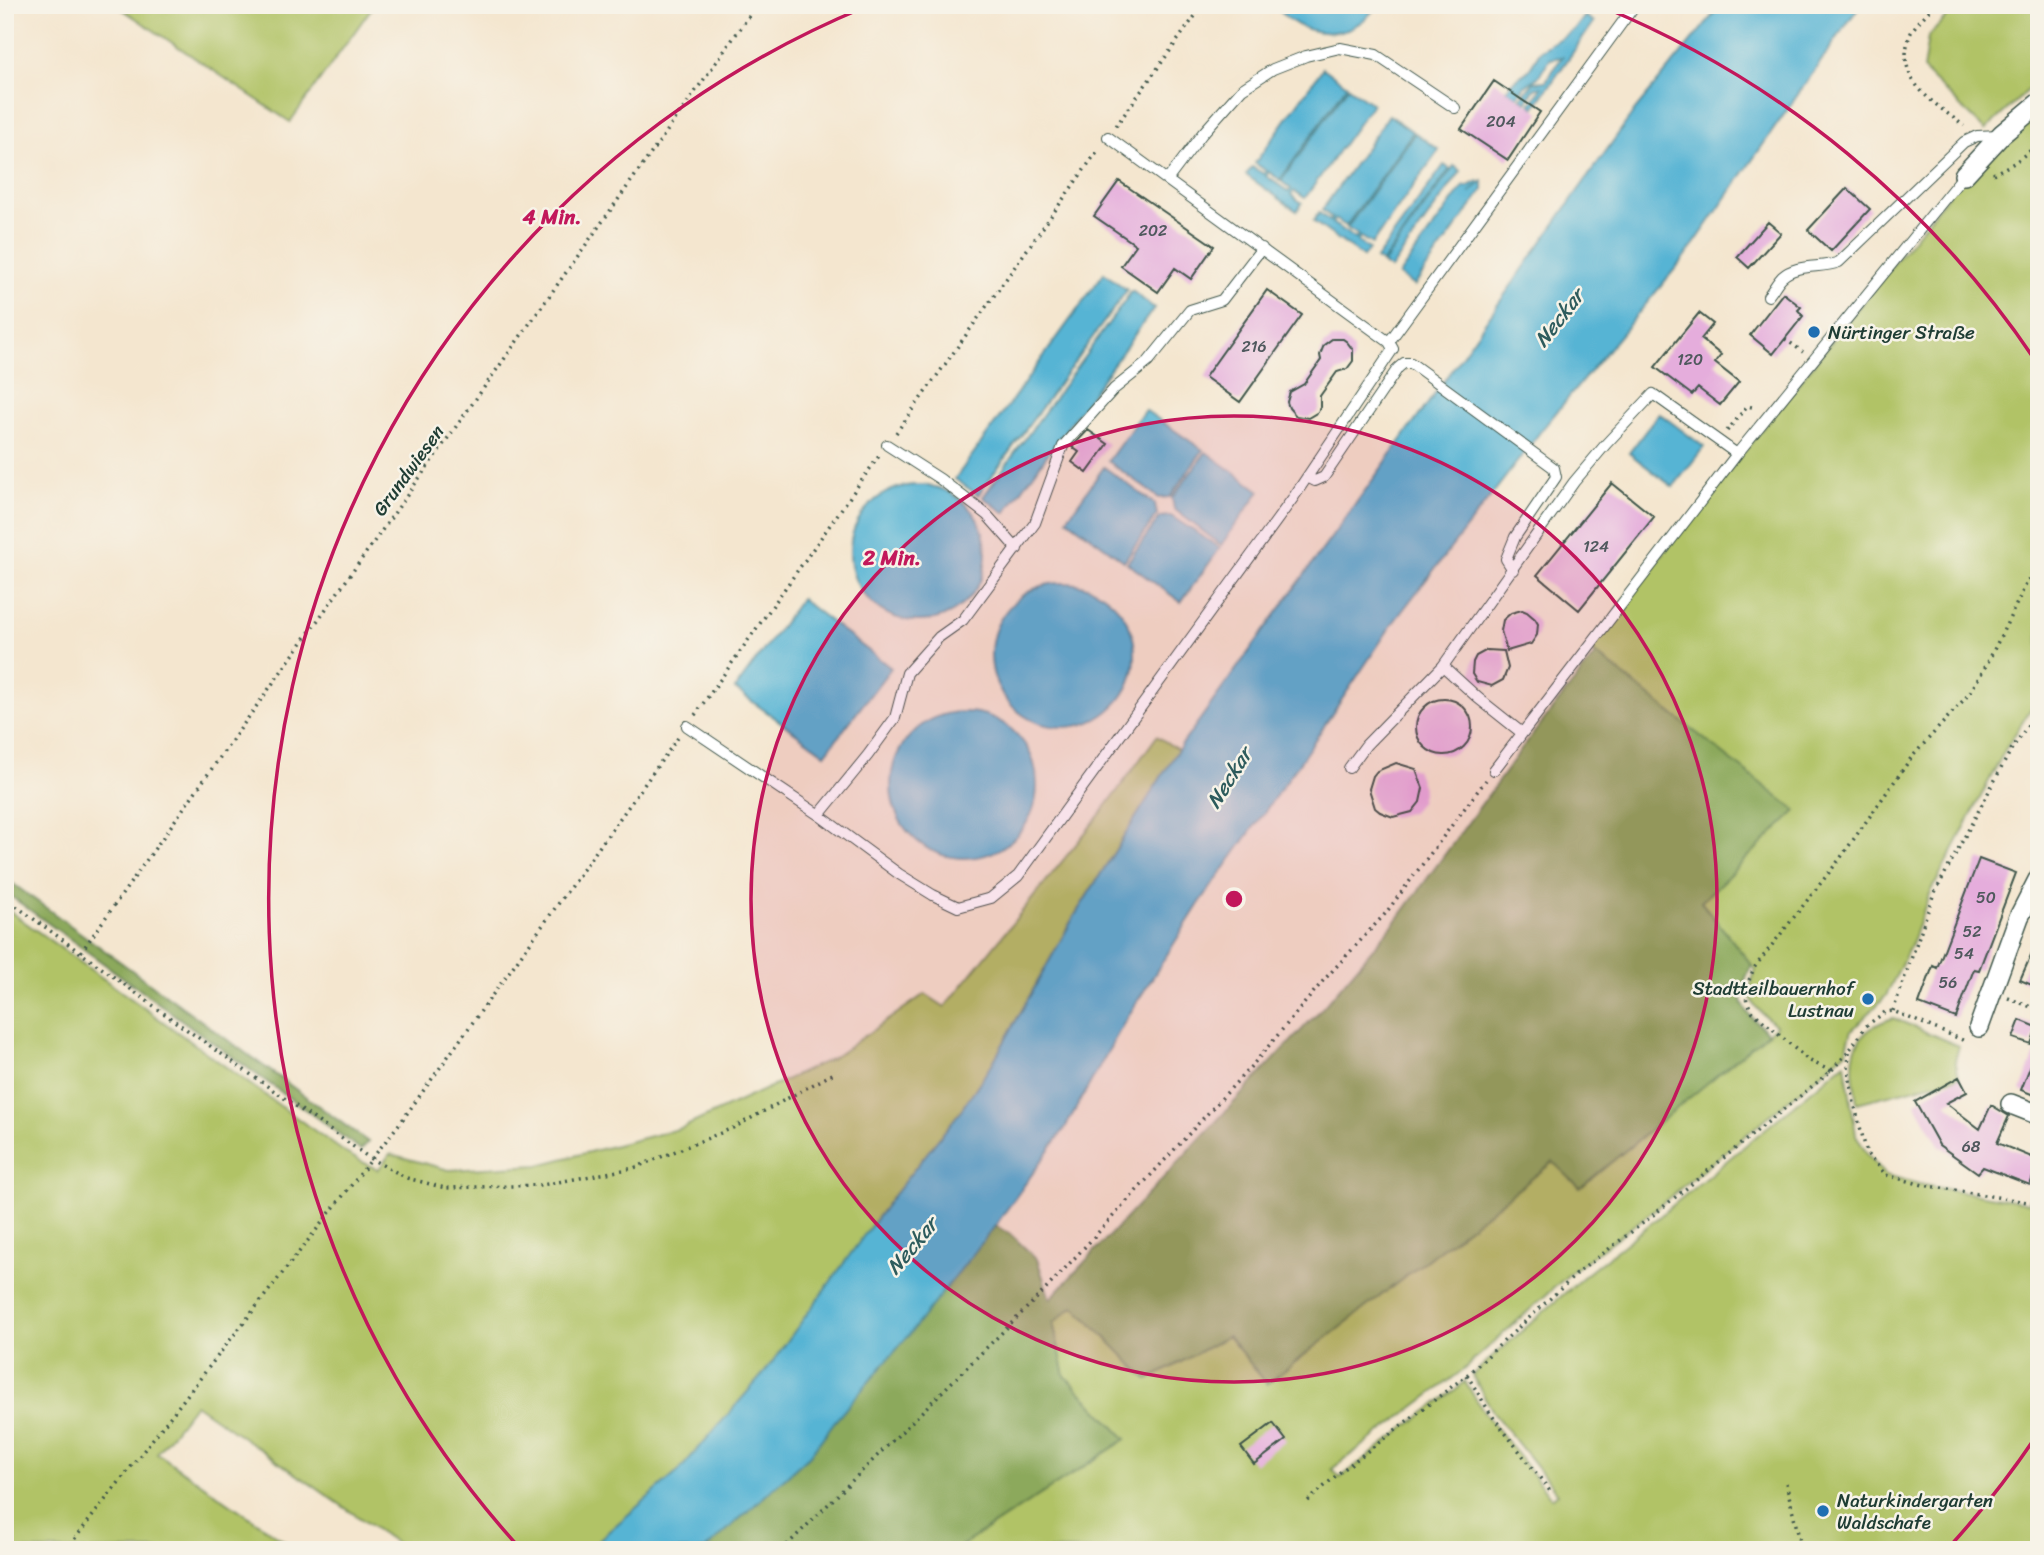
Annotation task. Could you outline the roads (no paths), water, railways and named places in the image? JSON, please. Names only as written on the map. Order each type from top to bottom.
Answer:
[{"type":"street","points":[[1964,175],[2002,134],[2039,103]]},
{"type":"street","points":[[1973,1034],[2019,917],[2039,878]]},
{"type":"street","points":[[2011,1104],[2039,1115]]},
{"type":"lane","points":[[1389,342],[1635,5]]},
{"type":"lane","points":[[1168,179],[1202,134],[1242,89],[1273,69],[1306,56],[1339,48],[1376,55],[1455,108]]},
{"type":"lane","points":[[1768,296],[1782,277],[1791,271],[1811,267],[1824,268],[1839,262],[1954,149],[1977,136],[2002,134]]},
{"type":"lane","points":[[687,726],[933,895],[958,907],[991,898],[1018,876],[1307,477],[1393,349],[1389,342],[1108,137]]},
{"type":"lane","points":[[1494,769],[1737,454],[1964,175]]},
{"type":"lane","points":[[818,815],[895,718],[907,673],[939,637],[963,620],[1035,523],[1063,446],[1114,389],[1148,362],[1190,310],[1222,299],[1262,248]]},
{"type":"lane","points":[[1307,477],[1315,481],[1324,477],[1398,368],[1405,363],[1411,363],[1554,468],[1556,477],[1515,537],[1506,559],[1513,570]]},
{"type":"lane","points":[[1349,768],[1366,745],[1443,666],[1574,482],[1605,444],[1653,394],[1737,454]]},
{"type":"lane","points":[[887,445],[940,479],[987,514],[1017,549]]},
{"type":"lane","points":[[1443,666],[1522,733]]},
{"type":"water","points":[[1275,5],[1377,5],[1367,17],[1354,26],[1341,31],[1326,32],[1298,25]]},
{"type":"water","name":"Neckar","points":[[1721,5],[1860,5],[1685,257],[1544,427],[1393,623],[1302,759],[1199,904],[1125,1021],[1065,1128],[995,1226],[810,1455],[705,1550],[587,1550],[678,1472],[765,1372],[889,1201],[959,1113],[992,1064],[1072,920],[1178,750],[1635,110]]},
{"type":"water","points":[[1585,16],[1594,22],[1534,108],[1530,105],[1542,87],[1536,87],[1526,102],[1520,99],[1534,82],[1546,81],[1562,57],[1550,59],[1538,77],[1524,87],[1517,97],[1507,90],[1512,82],[1528,71],[1541,50],[1575,29]]},
{"type":"water","points":[[1323,68],[1347,85],[1280,180],[1269,172],[1266,176],[1289,192],[1291,189],[1281,181],[1348,87],[1372,104],[1305,198],[1294,191],[1291,195],[1302,203],[1297,211],[1246,175],[1252,167],[1264,174],[1266,171],[1255,163]]},
{"type":"water","points":[[1389,115],[1413,132],[1346,226],[1335,219],[1332,223],[1356,239],[1358,235],[1347,228],[1415,133],[1439,150],[1372,244],[1360,237],[1358,242],[1369,249],[1363,257],[1313,221],[1319,213],[1330,221],[1332,218],[1322,210]]},
{"type":"water","points":[[1444,165],[1450,169],[1382,263],[1376,259]]},
{"type":"water","points":[[1454,166],[1461,171],[1391,269],[1383,264]]},
{"type":"water","points":[[1478,181],[1480,183],[1469,193],[1483,181],[1483,190],[1414,286],[1399,275],[1464,185],[1467,187]]},
{"type":"water","points":[[1104,273],[1127,290],[978,495],[955,479]]},
{"type":"water","points":[[1132,291],[1154,308],[1005,513],[983,497]]},
{"type":"water","points":[[1145,410],[1203,450],[1170,497],[1159,498],[1108,461]]},
{"type":"water","points":[[1659,413],[1704,447],[1673,487],[1629,453]]},
{"type":"water","points":[[1206,452],[1260,491],[1221,545],[1174,509],[1172,498]]},
{"type":"water","points":[[1104,467],[1155,504],[1157,515],[1124,561],[1067,519]]},
{"type":"water","points":[[918,485],[944,490],[966,505],[981,527],[986,553],[981,579],[966,601],[944,616],[918,621],[892,616],[870,601],[855,579],[850,553],[855,527],[870,505],[892,490]]},
{"type":"water","points":[[1171,516],[1220,548],[1181,602],[1127,563],[1160,517]]},
{"type":"water","points":[[1063,583],[1090,589],[1114,604],[1129,628],[1135,655],[1129,682],[1114,706],[1090,721],[1063,727],[1036,721],[1012,706],[997,682],[991,655],[997,628],[1012,604],[1036,589]]},
{"type":"water","points":[[801,599],[891,668],[825,754],[735,689]]},
{"type":"water","points":[[964,712],[992,717],[1016,733],[1032,757],[1037,785],[1032,813],[1016,837],[992,853],[964,858],[936,853],[912,837],[896,813],[891,785],[896,757],[912,733],[936,717]]},
{"type":"place","name":"Nürtinger Straße","points":[[1814,332]]},
{"type":"place","name":"Stadtteilbauernhof Lustnau","points":[[1868,999]]},
{"type":"place","name":"Naturkindergarten Waldschafe","points":[[1823,1511]]}]
